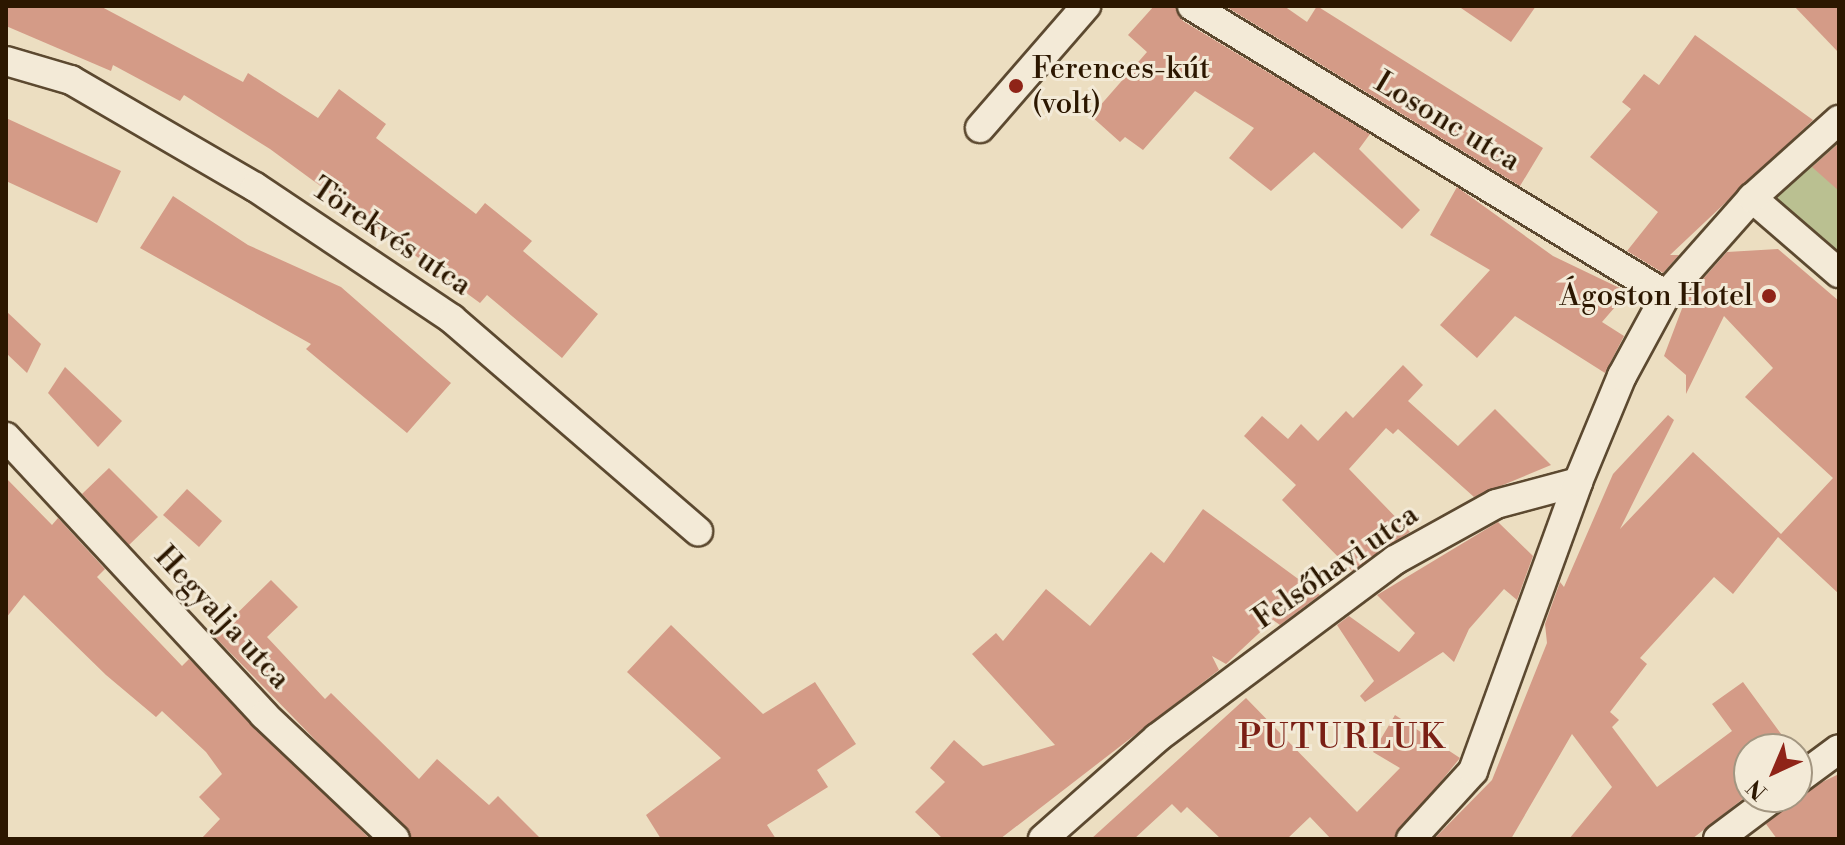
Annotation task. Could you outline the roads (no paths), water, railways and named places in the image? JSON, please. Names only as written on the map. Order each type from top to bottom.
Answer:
[{"type":"street","points":[[980,128],[1086,6]]},
{"type":"street","name":"Losonc utca","points":[[1192,6],[1666,295]]},
{"type":"street","name":"Törekvés utca","points":[[6,61],[71,80],[255,187],[452,319],[698,531]]},
{"type":"street","points":[[1411,839],[1473,771],[1578,482],[1622,376],[1666,295],[1752,198],[1839,120]]},
{"type":"street","points":[[1752,198],[1839,273]]},
{"type":"street","name":"Hegyalja utca","points":[[6,437],[264,715],[395,839]]},
{"type":"street","name":"Felsőhavi utca","points":[[1051,836],[1157,738],[1395,560],[1496,504],[1578,482]]},
{"type":"street","points":[[1813,768],[1839,749]]},
{"type":"street","points":[[1718,839],[1753,813]]},
{"type":"place","name":"Ferences-kút (volt)","points":[[1016,86]]},
{"type":"place","name":"Ágoston Hotel","points":[[1769,296]]},
{"type":"district","name":"PUTURLUK","points":[[1342,739]]}]
